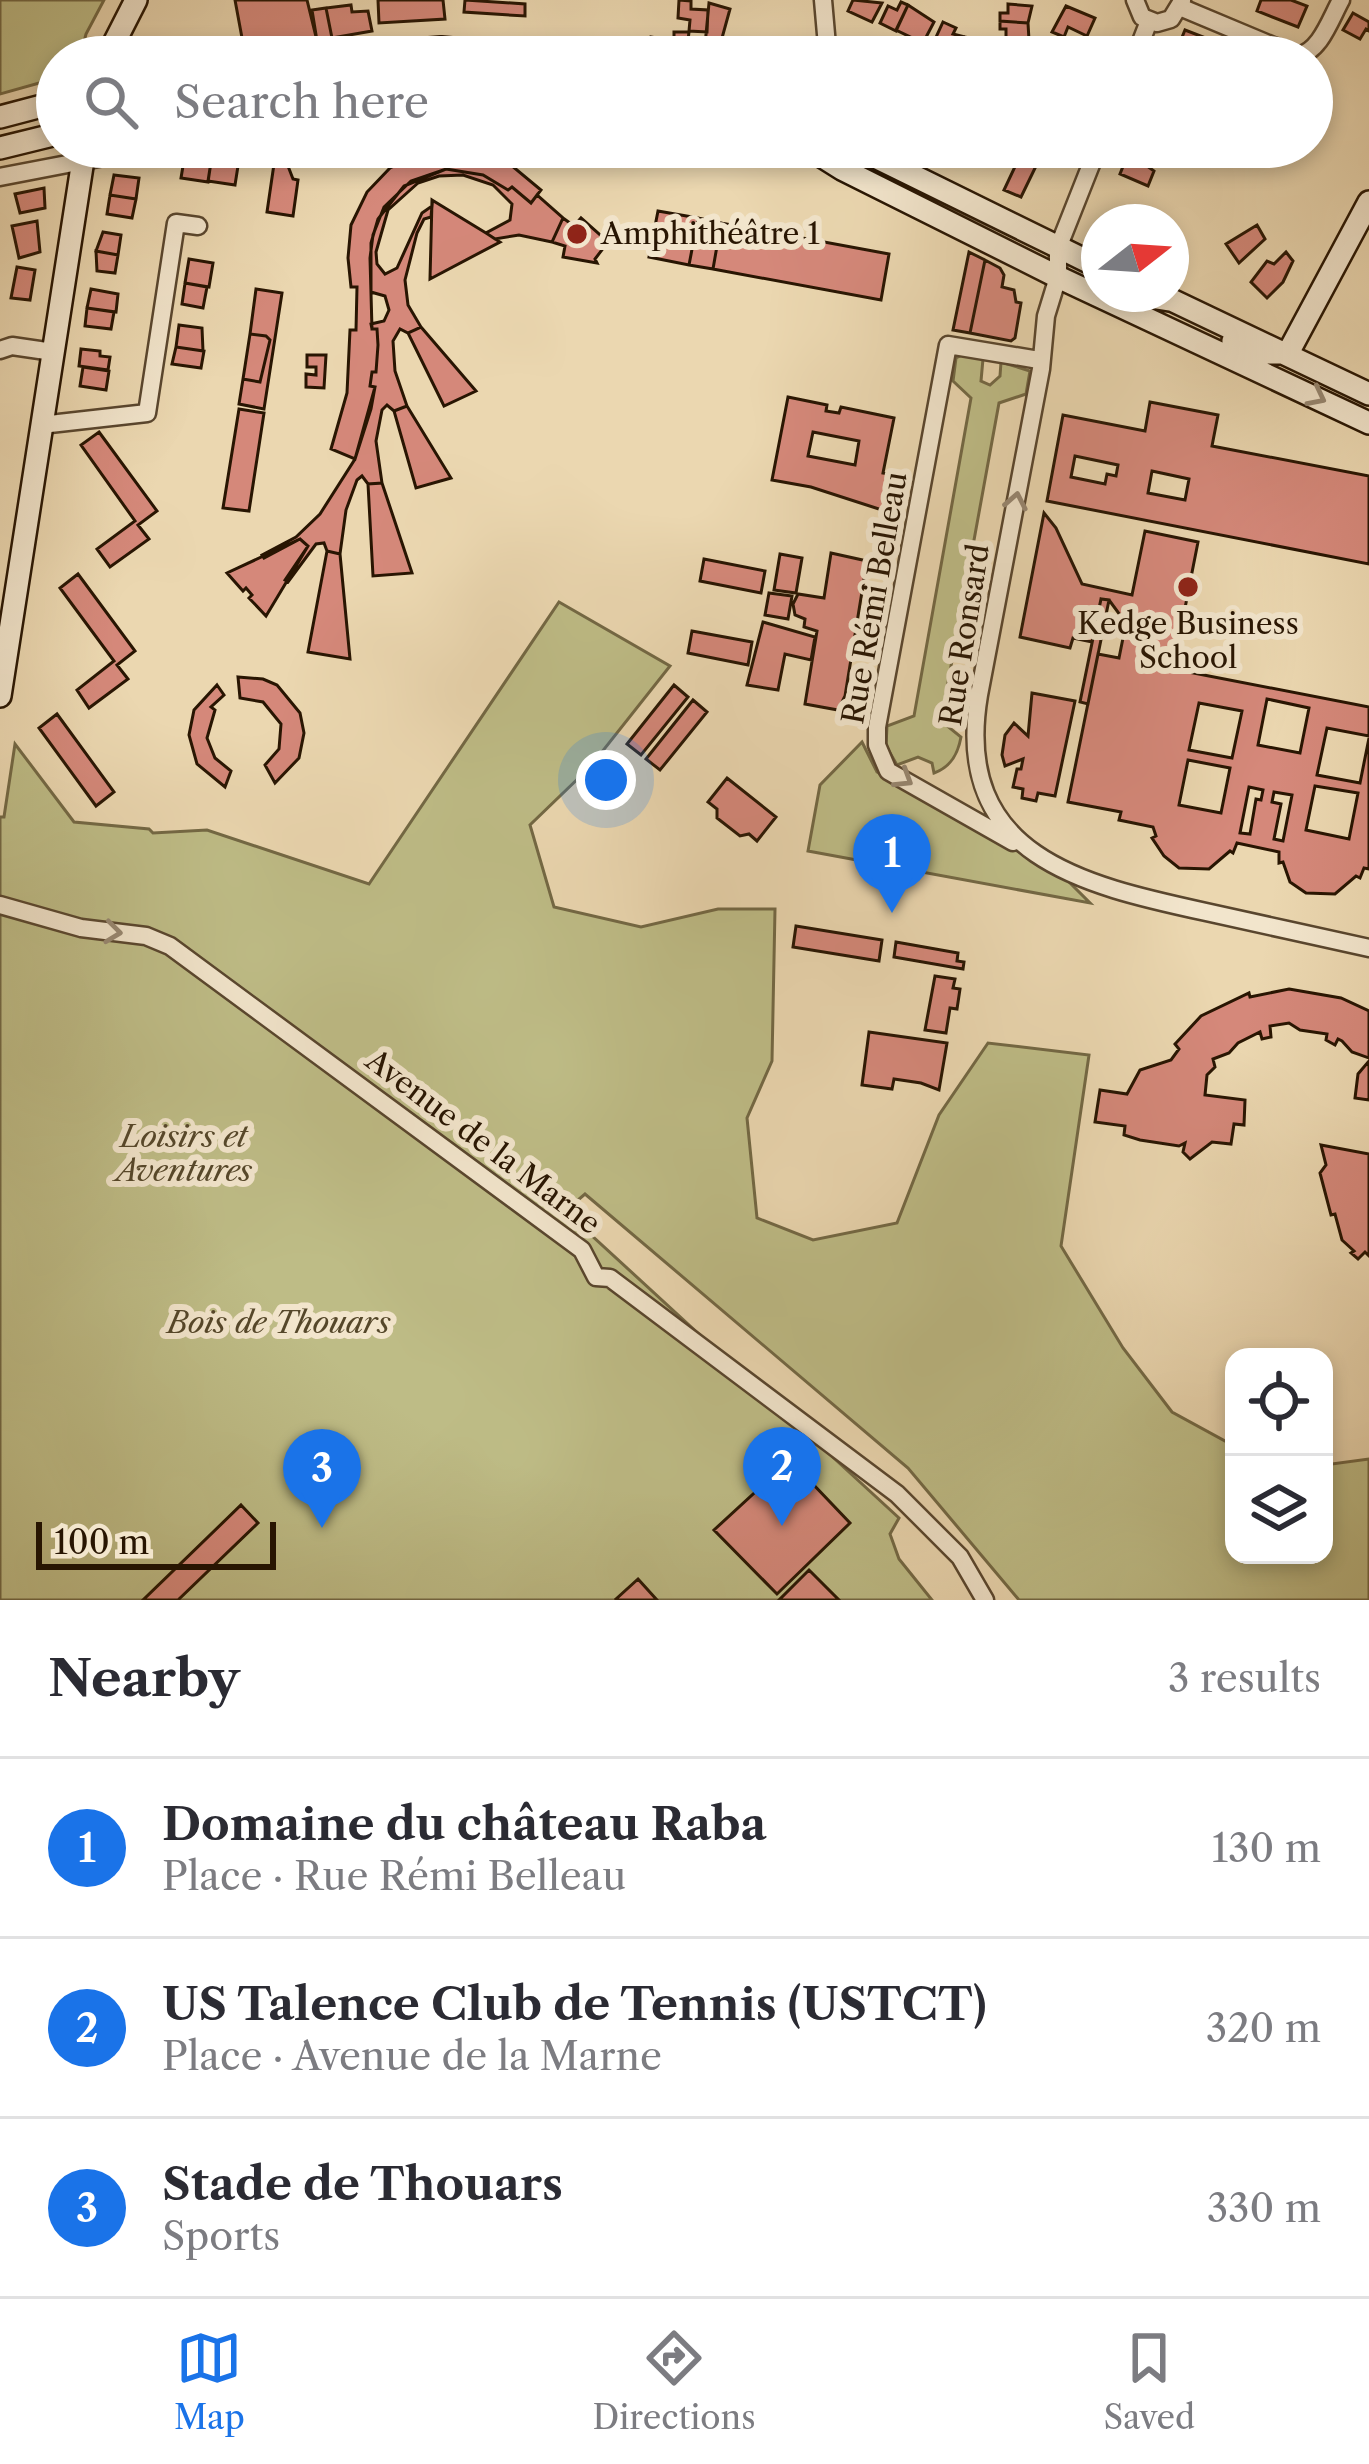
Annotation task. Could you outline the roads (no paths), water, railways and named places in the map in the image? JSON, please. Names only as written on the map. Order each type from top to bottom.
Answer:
[{"type":"main road","points":[[118,36],[136,0]]},
{"type":"main road","points":[[0,117],[36,108]]},
{"type":"main road","points":[[0,133],[36,125]]},
{"type":"main road","points":[[0,148],[36,139]]},
{"type":"main road","points":[[0,696],[81,168]]},
{"type":"main road","points":[[845,168],[1081,285]]},
{"type":"main road","points":[[897,168],[1081,259]]},
{"type":"main road","points":[[878,188],[915,191],[1036,250],[1058,248]]},
{"type":"main road","points":[[1288,353],[1369,202]]},
{"type":"main road","points":[[1058,277],[1081,280]]},
{"type":"main road","points":[[1189,307],[1369,394]]},
{"type":"main road","points":[[1150,312],[1369,423]]},
{"type":"main road","points":[[1163,312],[1258,352],[1288,353]]},
{"type":"street","points":[[823,0],[826,36]]},
{"type":"street","points":[[1135,0],[1137,10],[1149,21],[1171,19],[1181,4],[1252,36]]},
{"type":"street","points":[[1321,36],[1341,0]]},
{"type":"street","points":[[1143,36],[1149,21]]},
{"type":"street","points":[[0,177],[36,167]]},
{"type":"street","points":[[1058,248],[1090,168]]},
{"type":"street","points":[[41,424],[58,426],[76,419],[147,413],[176,223],[198,226]]},
{"type":"street","name":"Rue Ronsard","points":[[1058,248],[1058,277],[975,722],[978,771],[985,793],[1028,850],[1115,892],[1369,948]]},
{"type":"street","name":"Rue Rémi Belleau","points":[[1028,850],[888,771],[877,745],[948,345],[1039,360]]},
{"type":"street","points":[[0,350],[12,346],[53,352]]},
{"type":"street","name":"Avenue de la Marne","points":[[0,905],[170,946],[582,1250],[596,1276],[610,1278],[897,1494],[960,1557],[986,1600]]},
{"type":"place","name":"Amphithéâtre 1","points":[[577,234]]},
{"type":"place","name":"Kedge Business School","points":[[1188,587]]},
{"type":"place","name":"Domaine du château Raba","points":[[892,913]]},
{"type":"place","name":"US Talence Club de Tennis (USTCT)","points":[[782,1526]]},
{"type":"place","name":"Stade de Thouars","points":[[322,1528]]},
{"type":"park label","name":"Loisirs et Aventures","points":[[184,1154]]},
{"type":"park label","name":"Bois de Thouars","points":[[279,1323]]}]
